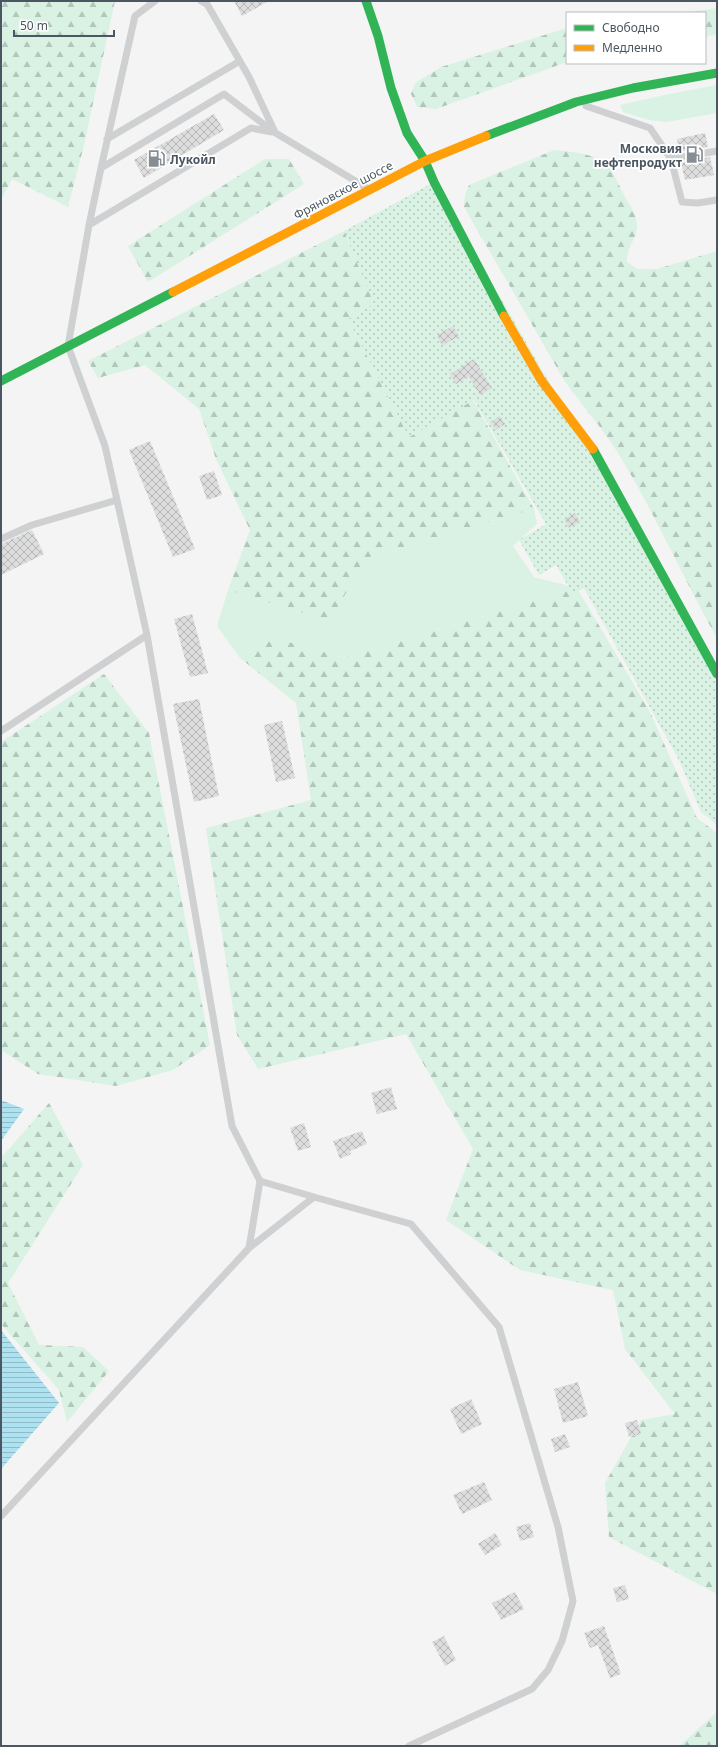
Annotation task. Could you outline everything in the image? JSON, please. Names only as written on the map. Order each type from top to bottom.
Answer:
[{"type":"main road","points":[[366,1],[378,36],[391,88],[407,133],[425,161],[434,182],[508,324],[541,380],[594,450],[717,674]]},
{"type":"main road","name":"Фряновское шоссе","points":[[1,381],[425,161],[506,127],[576,102],[632,88],[717,73]]},
{"type":"lane","points":[[155,1],[135,16],[89,225],[68,346],[105,446],[147,635],[232,1126],[260,1181],[248,1248]]},
{"type":"lane","points":[[201,1],[207,4],[240,61],[274,132]]},
{"type":"lane","points":[[107,139],[240,61]]},
{"type":"lane","points":[[101,168],[224,94],[274,132],[370,190]]},
{"type":"lane","points":[[576,102],[650,128],[671,159],[682,202],[698,203],[717,200]]},
{"type":"lane","points":[[89,225],[251,128],[274,132]]},
{"type":"lane","points":[[671,159],[717,151]]},
{"type":"lane","points":[[1,539],[32,525],[117,500]]},
{"type":"lane","points":[[1,731],[147,635]]},
{"type":"lane","points":[[260,1181],[412,1224],[499,1327],[558,1527],[573,1602],[562,1641],[548,1670],[532,1689],[409,1746]]},
{"type":"lane","points":[[1,1516],[248,1248],[314,1197]]},
{"type":"green space","points":[[1,1],[115,1],[84,145],[68,207],[12,179],[1,200]]},
{"type":"green space","points":[[717,8],[717,34],[706,37],[706,12],[688,12]]},
{"type":"green space","points":[[566,28],[566,62],[436,109],[417,107],[411,94],[415,83],[441,67]]},
{"type":"green space","points":[[717,85],[717,113],[667,122],[649,120],[623,112],[620,105],[669,94]]},
{"type":"green space","points":[[554,150],[591,156],[604,162],[609,167],[636,219],[637,228],[628,252],[627,262],[637,269],[657,269],[717,251],[717,638],[624,463],[603,431],[564,380],[464,207],[465,195],[469,185]]},
{"type":"green space","points":[[265,159],[289,159],[304,184],[148,282],[128,246]]},
{"type":"green space","points":[[434,182],[717,674],[717,825],[701,812],[679,760],[584,588],[573,594],[556,565],[539,575],[519,540],[546,524],[474,400],[409,437],[348,319],[374,304],[344,231]]},
{"type":"green space","points":[[344,231],[375,304],[348,319],[409,437],[473,400],[534,509],[366,558],[330,621],[228,590],[250,530],[216,459],[199,409],[145,365],[98,378],[88,361]]},
{"type":"green space","points":[[534,509],[537,524],[513,546],[534,577],[577,588],[344,658],[275,638],[240,658],[217,626],[228,590],[330,621],[366,558]]},
{"type":"green space","points":[[577,588],[650,712],[697,818],[717,833],[717,1594],[609,1537],[605,1483],[641,1420],[675,1414],[625,1349],[613,1290],[520,1270],[446,1220],[473,1149],[406,1034],[258,1069],[237,1035],[206,828],[311,800],[296,703],[240,658],[275,638],[344,658]]},
{"type":"green space","points":[[104,674],[149,733],[210,1045],[173,1070],[116,1086],[38,1074],[1,1050],[1,742]]},
{"type":"green space","points":[[49,1103],[83,1165],[8,1283],[39,1345],[83,1347],[109,1371],[67,1422],[59,1390],[1,1324],[1,1158]]},
{"type":"green space","points":[[717,1712],[717,1746],[679,1746]]},
{"type":"water","points":[[1,1100],[24,1109],[1,1141]]},
{"type":"water","points":[[1,1330],[59,1403],[1,1469]]},
{"type":"building","points":[[234,1],[269,1],[242,16]]},
{"type":"building","points":[[214,114],[224,130],[144,178],[134,160]]},
{"type":"building","points":[[705,133],[708,147],[679,152],[677,139]]},
{"type":"building","points":[[710,157],[714,175],[685,180],[681,162]]},
{"type":"building","points":[[453,326],[459,336],[442,346],[437,335]]},
{"type":"building","points":[[474,359],[492,388],[480,395],[469,377],[456,384],[450,374]]},
{"type":"building","points":[[500,416],[505,424],[496,430],[490,422]]},
{"type":"building","points":[[150,441],[195,549],[173,557],[129,450]]},
{"type":"building","points":[[214,471],[222,495],[207,500],[199,476]]},
{"type":"building","points":[[575,513],[580,522],[569,528],[564,519]]},
{"type":"building","points":[[32,530],[44,554],[1,575],[1,544]]},
{"type":"building","points":[[192,614],[208,673],[190,677],[174,619]]},
{"type":"building","points":[[199,699],[219,796],[194,802],[173,704]]},
{"type":"building","points":[[282,721],[295,778],[276,782],[264,725]]},
{"type":"building","points":[[391,1087],[397,1109],[377,1114],[371,1093]]},
{"type":"building","points":[[304,1123],[311,1147],[298,1151],[290,1128]]},
{"type":"building","points":[[362,1131],[367,1144],[350,1151],[351,1154],[340,1159],[333,1141]]},
{"type":"building","points":[[578,1382],[588,1416],[563,1423],[554,1389]]},
{"type":"building","points":[[471,1399],[482,1424],[461,1434],[450,1409]]},
{"type":"building","points":[[637,1420],[641,1434],[629,1437],[625,1423]]},
{"type":"building","points":[[565,1434],[570,1447],[555,1452],[551,1439]]},
{"type":"building","points":[[484,1482],[492,1500],[462,1514],[453,1495]]},
{"type":"building","points":[[530,1523],[534,1537],[520,1541],[516,1527]]},
{"type":"building","points":[[495,1533],[502,1545],[485,1555],[478,1544]]},
{"type":"building","points":[[625,1585],[629,1599],[617,1602],[613,1588]]},
{"type":"building","points":[[515,1592],[524,1609],[501,1620],[492,1603]]},
{"type":"building","points":[[604,1626],[621,1674],[610,1678],[598,1645],[590,1648],[584,1633]]},
{"type":"building","points":[[444,1636],[456,1660],[445,1666],[432,1642]]},
{"type":"traffic: fast","points":[[366,1],[378,36],[391,88],[407,133],[425,161],[434,182],[504,316]]},
{"type":"traffic: fast","points":[[486,136],[576,102],[633,88],[717,73]]},
{"type":"traffic: fast","points":[[1,381],[173,292]]},
{"type":"traffic: fast","points":[[593,449],[717,674]]},
{"type":"traffic: slow","points":[[173,292],[425,161],[486,136]]},
{"type":"traffic: slow","points":[[504,316],[541,380],[593,449]]},
{"type":"place","name":"Московия нефтепродукт","points":[[695,155]]},
{"type":"place","name":"Лукойл","points":[[157,159]]}]
